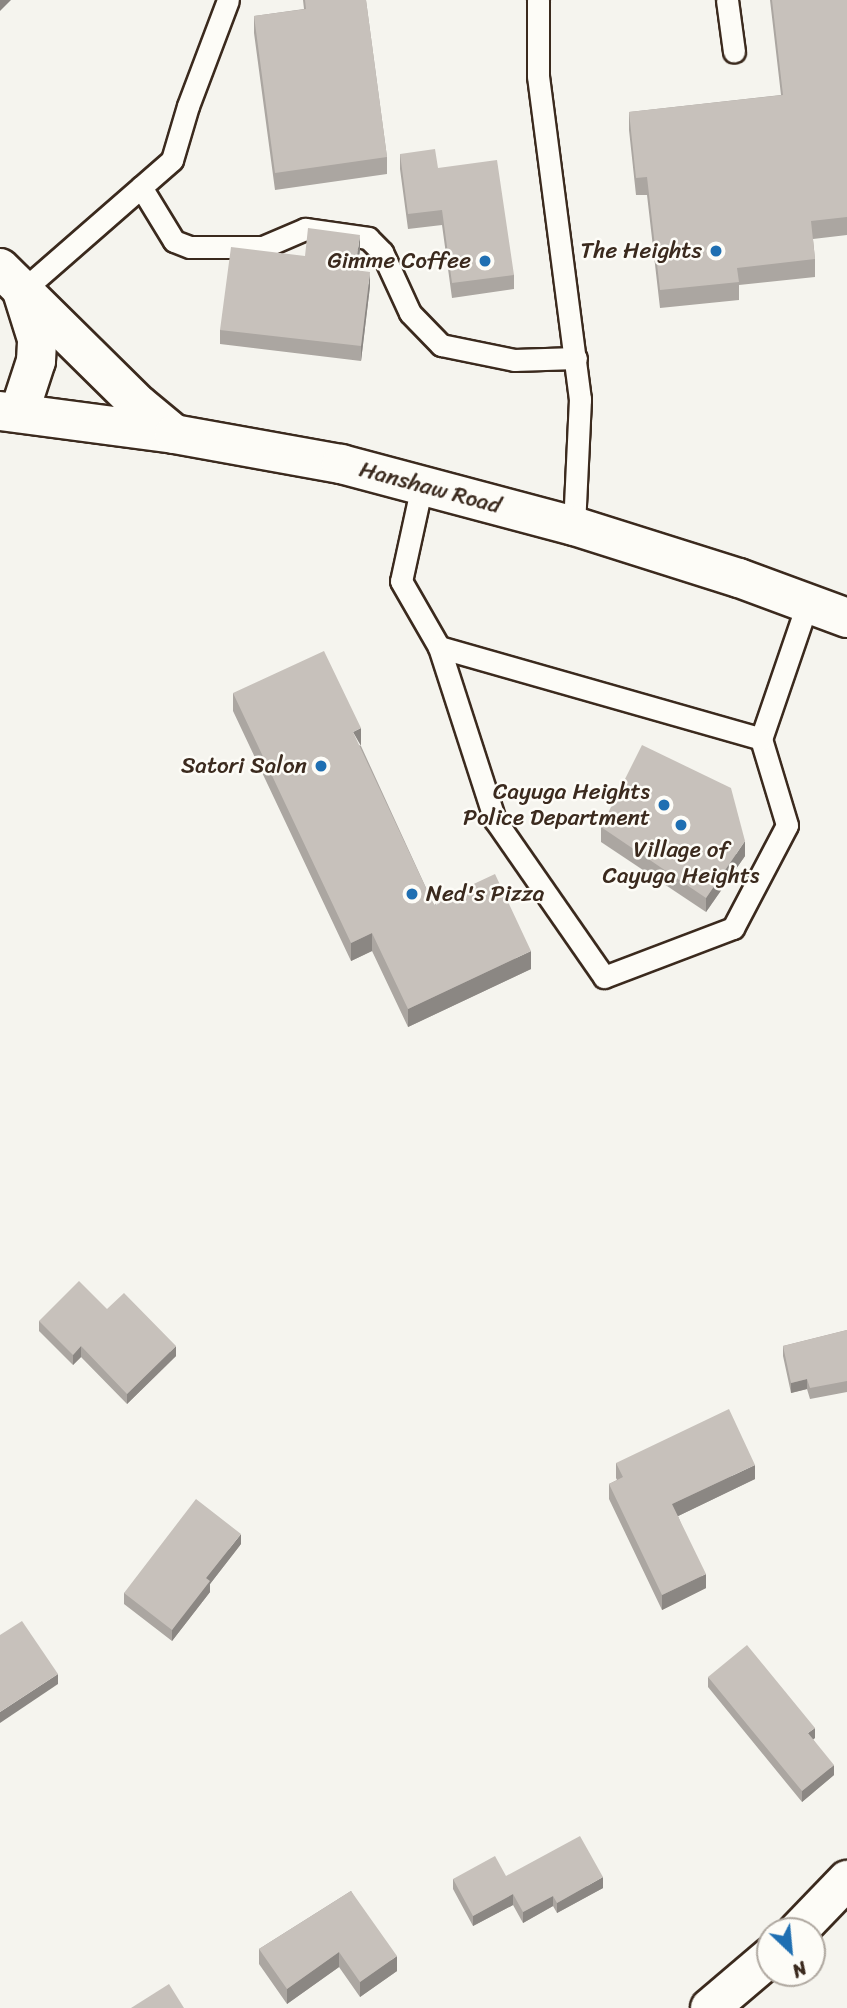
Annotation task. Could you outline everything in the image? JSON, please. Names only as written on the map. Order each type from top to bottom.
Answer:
[{"type":"street","points":[[9,412],[31,381],[37,339],[11,280]]},
{"type":"street","points":[[11,280],[139,405],[174,434]]},
{"type":"street","name":"Hanshaw Road","points":[[9,412],[174,434],[341,464],[574,526],[739,578],[847,618]]},
{"type":"street","points":[[811,1917],[847,1880]]},
{"type":"street","points":[[710,2008],[756,1969]]},
{"type":"lane","points":[[11,280],[141,187],[172,160],[188,106],[228,0]]},
{"type":"lane","points":[[538,0],[538,76],[580,399],[574,526]]},
{"type":"lane","points":[[727,0],[734,52]]},
{"type":"lane","points":[[141,187],[174,241],[190,247],[263,247],[305,229],[368,237],[382,252],[410,313],[441,345],[514,360],[576,358]]},
{"type":"lane","points":[[422,485],[401,581],[439,647],[495,820],[604,977],[733,928],[788,825],[761,739],[807,605]]},
{"type":"lane","points":[[439,647],[761,739]]},
{"type":"building","points":[[305,0],[366,0],[387,157],[275,173],[254,16],[306,9]]},
{"type":"building","points":[[772,0],[847,0],[847,217],[811,221],[815,259],[737,268],[739,282],[660,290],[647,177],[636,178],[629,112],[783,95]]},
{"type":"building","points":[[435,149],[438,168],[497,160],[514,275],[452,283],[442,210],[408,214],[400,154]]},
{"type":"building","points":[[308,228],[360,235],[355,270],[370,272],[361,346],[220,330],[231,247],[305,256]]},
{"type":"building","points":[[324,651],[361,728],[353,732],[433,903],[495,874],[531,951],[408,1009],[372,933],[351,943],[233,693]]},
{"type":"building","points":[[642,745],[731,788],[745,841],[706,898],[601,827]]},
{"type":"building","points":[[79,1281],[107,1309],[124,1293],[176,1346],[127,1394],[81,1346],[73,1355],[39,1321]]},
{"type":"building","points":[[847,1330],[847,1381],[810,1388],[807,1379],[791,1383],[783,1346]]},
{"type":"building","points":[[729,1409],[755,1465],[672,1504],[706,1574],[662,1595],[609,1484],[623,1477],[616,1463]]},
{"type":"building","points":[[196,1499],[241,1534],[206,1578],[210,1581],[172,1630],[124,1593]]},
{"type":"building","points":[[22,1621],[58,1674],[0,1712],[0,1635]]},
{"type":"building","points":[[747,1645],[815,1728],[808,1733],[834,1765],[802,1791],[708,1677]]},
{"type":"building","points":[[580,1836],[603,1877],[557,1903],[553,1896],[523,1912],[513,1894],[473,1916],[453,1879],[495,1856],[506,1876]]},
{"type":"building","points":[[351,1891],[397,1956],[360,1982],[339,1952],[287,1989],[259,1949]]},
{"type":"building","points":[[169,1984],[184,2008],[131,2008]]},
{"type":"place","name":"The Heights","points":[[716,251]]},
{"type":"place","name":"Gimme Coffee","points":[[485,261]]},
{"type":"place","name":"Satori Salon","points":[[321,766]]},
{"type":"place","name":"Cayuga Heights Police Department","points":[[664,805]]},
{"type":"place","name":"Village of Cayuga Heights","points":[[681,825]]},
{"type":"place","name":"Ned's Pizza","points":[[412,894]]}]
